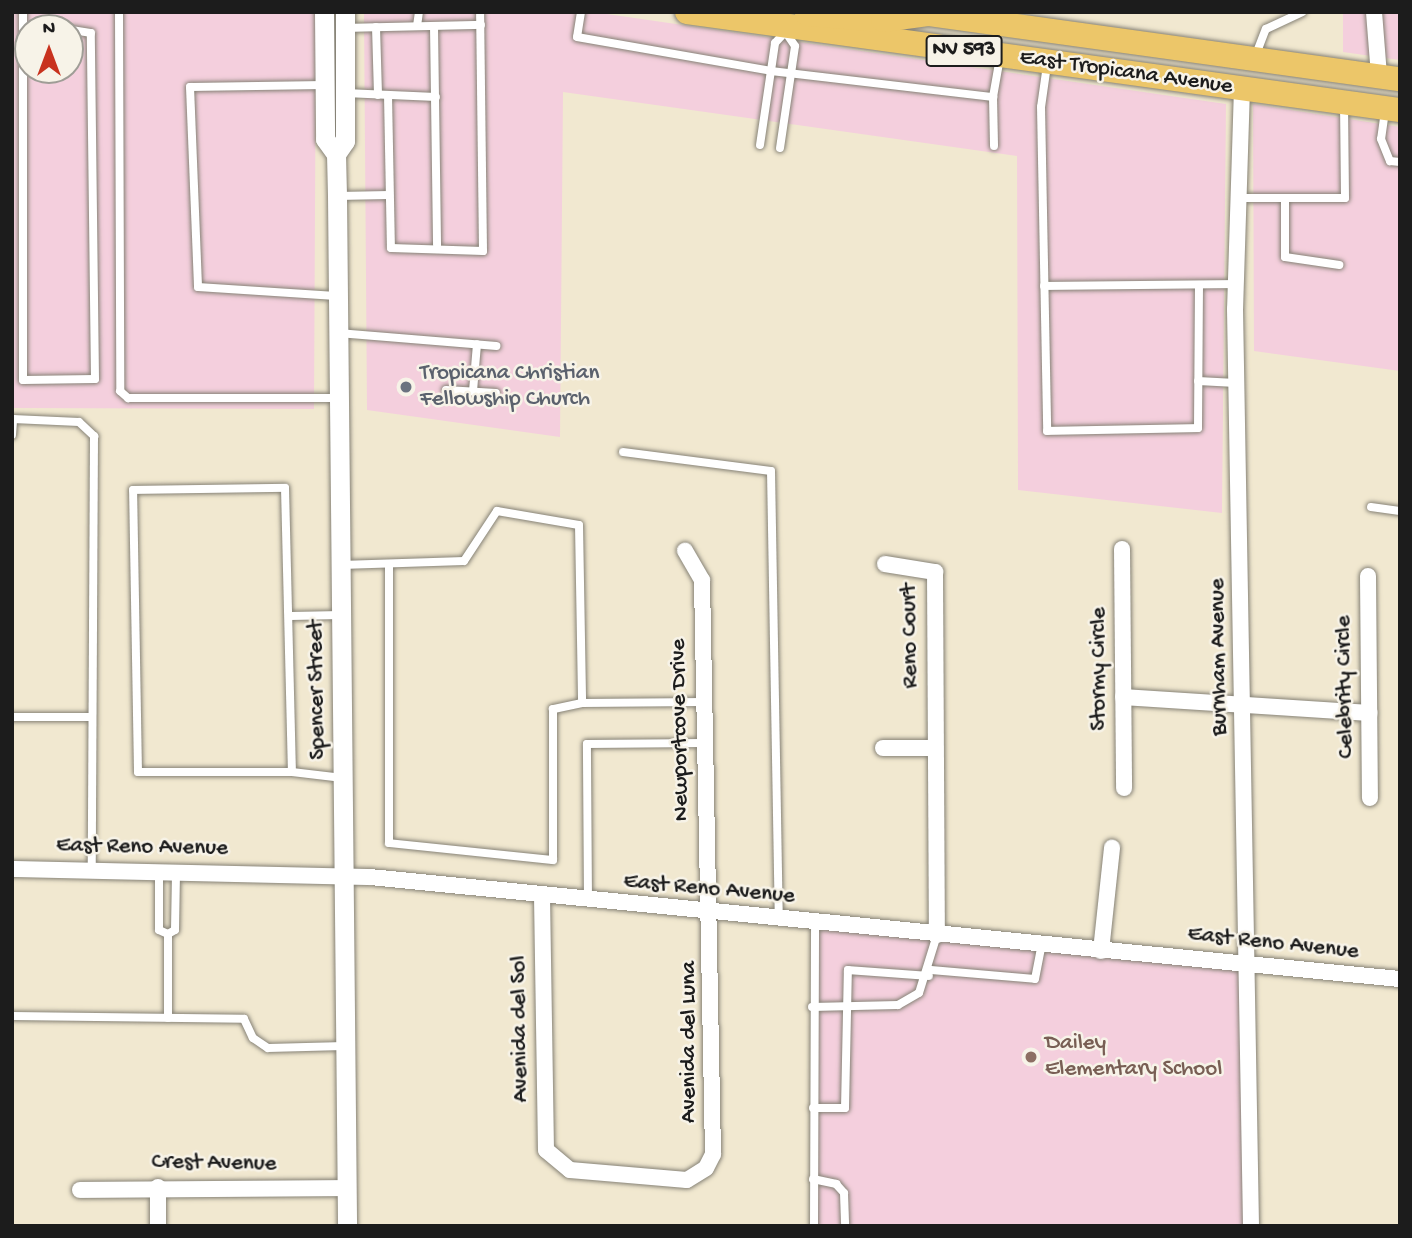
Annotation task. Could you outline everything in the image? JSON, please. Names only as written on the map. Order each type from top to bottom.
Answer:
[{"type":"main road","name":"East Tropicana Avenue","points":[[687,12],[783,28],[1169,77],[1393,109]]},
{"type":"main road","name":"East Tropicana Avenue","points":[[783,28],[799,14],[883,20],[922,13],[1389,78]]},
{"type":"main road","points":[[1169,77],[1194,68],[1240,71],[1255,58]]},
{"type":"main road","points":[[1242,88],[1253,76],[1296,81],[1319,68]]},
{"type":"street","name":"Spencer Street","points":[[324,12],[325,139],[335,154],[337,196],[347,1226]]},
{"type":"street","points":[[1374,12],[1389,78]]},
{"type":"street","name":"Spencer Street","points":[[335,154],[345,141],[345,20]]},
{"type":"street","name":"Burnham Avenue","points":[[1242,88],[1236,383],[1244,704],[1251,1226]]},
{"type":"street","name":"Newportcove Drive","points":[[685,550],[702,580],[709,913]]},
{"type":"street","name":"Stormy Circle","points":[[1122,550],[1124,788]]},
{"type":"street","name":"Reno Court","points":[[885,564],[934,572],[937,935]]},
{"type":"street","name":"Celebrity Circle","points":[[1368,576],[1370,798]]},
{"type":"street","points":[[1123,697],[1369,713]]},
{"type":"street","points":[[883,748],[935,748]]},
{"type":"street","points":[[1101,951],[1112,848]]},
{"type":"street","name":"East Reno Avenue","points":[[12,869],[168,870],[342,876],[1400,979]]},
{"type":"street","name":"Avenida del Sol","points":[[542,896],[546,1150],[552,1159],[570,1170],[687,1180],[706,1168]]},
{"type":"street","name":"Avenida del Luna","points":[[706,1168],[713,1154],[709,913]]},
{"type":"street","points":[[158,1187],[158,1226]]},
{"type":"street","name":"Crest Avenue","points":[[80,1190],[158,1187],[347,1188]]},
{"type":"lane","points":[[118,12],[120,391],[128,397],[340,398]]},
{"type":"lane","points":[[417,26],[419,12]]},
{"type":"lane","points":[[388,95],[391,248],[437,245],[483,251],[480,12]]},
{"type":"lane","points":[[581,12],[577,37],[771,71],[993,97]]},
{"type":"lane","points":[[1255,58],[1266,29],[1302,12]]},
{"type":"lane","points":[[345,20],[376,27],[481,25]]},
{"type":"lane","points":[[434,26],[437,245]]},
{"type":"lane","points":[[376,27],[378,94]]},
{"type":"lane","points":[[760,145],[775,43],[783,28],[795,46],[780,148]]},
{"type":"lane","points":[[25,84],[23,380],[94,379],[91,33],[84,32]]},
{"type":"lane","points":[[994,146],[993,97],[1001,56]]},
{"type":"lane","points":[[1047,62],[1041,107],[1047,431],[1198,428],[1199,286]]},
{"type":"lane","points":[[324,85],[190,87],[198,287],[338,296]]},
{"type":"lane","points":[[345,93],[436,97]]},
{"type":"lane","points":[[1239,198],[1345,198],[1344,103]]},
{"type":"lane","points":[[1393,109],[1381,139],[1390,161],[1400,162]]},
{"type":"lane","points":[[337,196],[389,195]]},
{"type":"lane","points":[[1285,199],[1285,257],[1339,265]]},
{"type":"lane","points":[[1044,286],[1236,284]]},
{"type":"lane","points":[[338,333],[496,346]]},
{"type":"lane","points":[[472,391],[477,344]]},
{"type":"lane","points":[[1198,382],[1236,383]]},
{"type":"lane","points":[[446,390],[496,393]]},
{"type":"lane","points":[[12,435],[13,419],[79,422],[94,436],[92,870]]},
{"type":"lane","points":[[623,452],[771,471],[779,919]]},
{"type":"lane","points":[[292,772],[285,488],[134,490],[138,772],[292,772],[343,778]]},
{"type":"lane","points":[[1371,507],[1400,510]]},
{"type":"lane","points":[[341,565],[464,561],[497,511],[579,525],[582,703]]},
{"type":"lane","points":[[389,564],[389,843],[553,860],[553,709],[582,703],[703,702]]},
{"type":"lane","points":[[290,616],[341,615]]},
{"type":"lane","points":[[12,718],[92,717]]},
{"type":"lane","points":[[588,902],[587,744],[704,743]]},
{"type":"lane","points":[[168,870],[159,930],[168,934]]},
{"type":"lane","points":[[168,870],[175,930],[168,934]]},
{"type":"lane","points":[[814,1226],[812,1007],[815,924]]},
{"type":"lane","points":[[168,934],[168,1018]]},
{"type":"lane","points":[[812,1007],[898,1005],[919,993],[930,973],[937,935]]},
{"type":"lane","points":[[813,1108],[845,1108],[848,970],[1035,979],[1042,944]]},
{"type":"lane","points":[[12,1016],[244,1019],[253,1038],[268,1048],[346,1046]]},
{"type":"lane","points":[[813,1179],[836,1184],[844,1193],[845,1226]]},
{"type":"shaded area","points":[[12,12],[316,12],[314,409],[12,408]]},
{"type":"shaded area","points":[[364,12],[593,12],[1226,104],[1222,513],[1018,490],[1017,156],[563,92],[560,437],[367,410]]},
{"type":"shaded area","points":[[1343,12],[1400,12],[1400,60],[1343,52]]},
{"type":"shaded area","points":[[1253,104],[1400,127],[1400,371],[1254,351]]},
{"type":"shaded area","name":"Dailey Elementary School","points":[[815,924],[1248,963],[1251,1226],[814,1226]]},
{"type":"place","name":"Tropicana Christian Fellowship Church","points":[[406,387]]},
{"type":"place","name":"Dailey Elementary School","points":[[1031,1057]]}]
